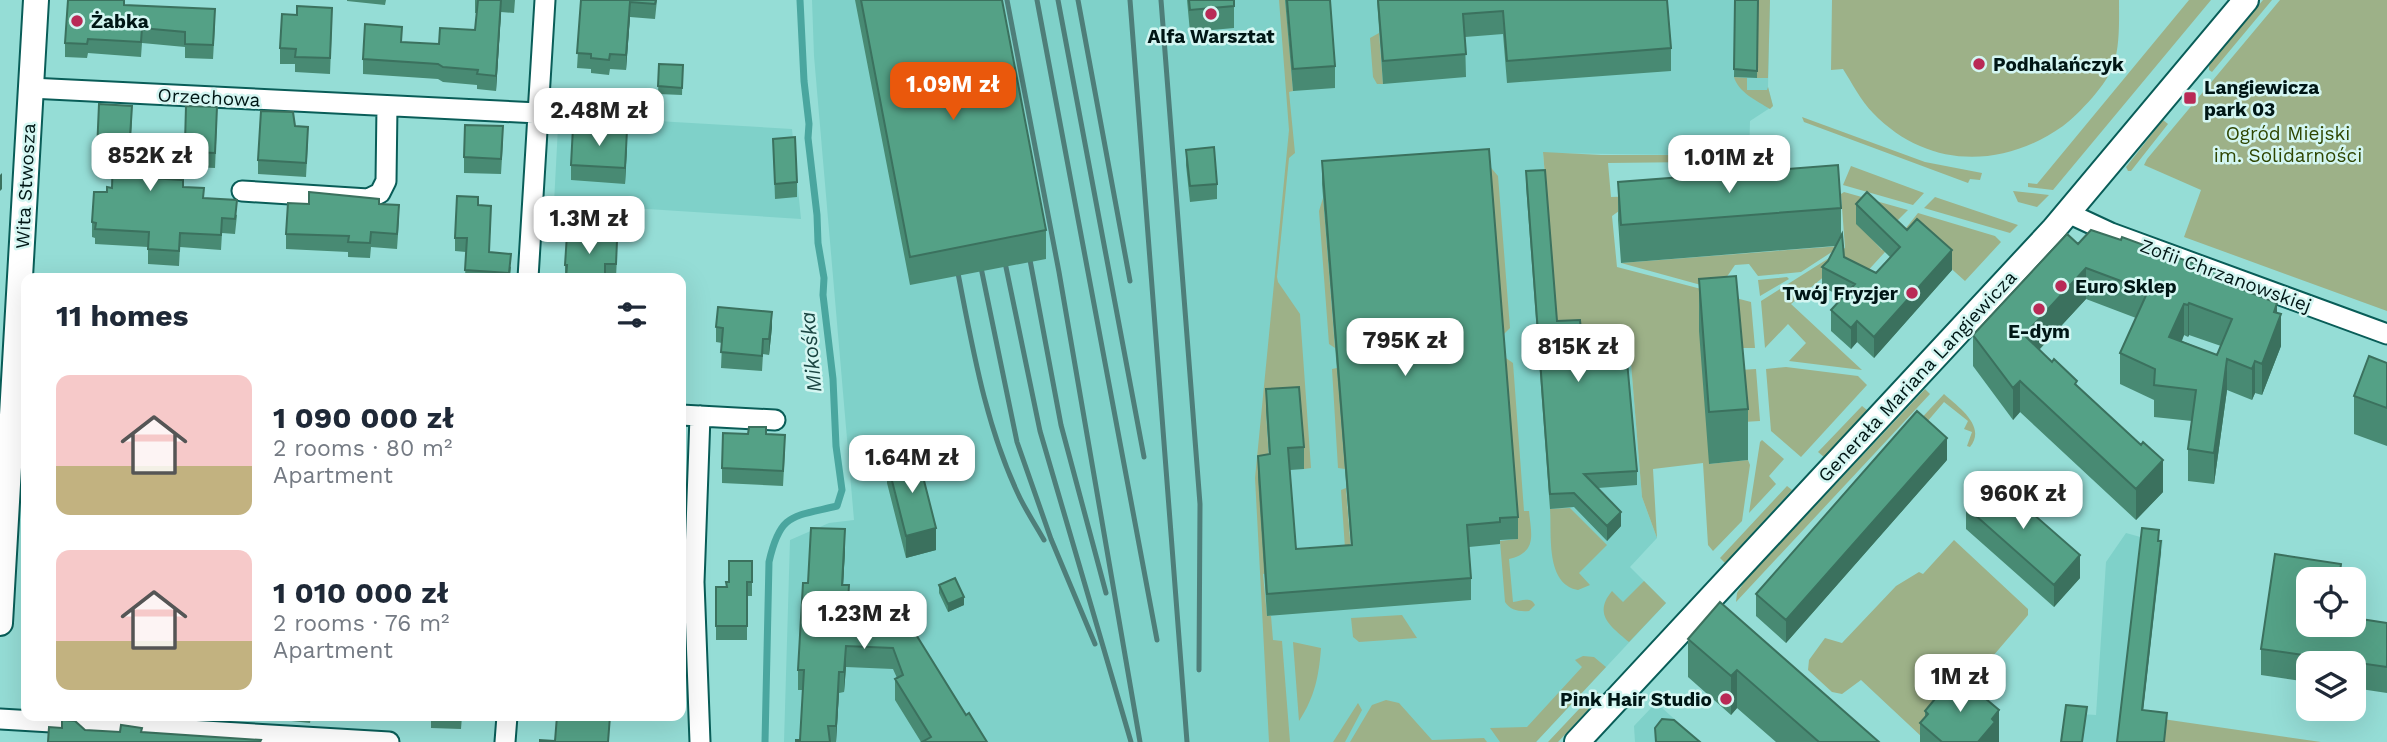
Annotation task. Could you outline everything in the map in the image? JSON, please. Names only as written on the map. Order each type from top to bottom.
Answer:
[{"type":"street","name":"Wita Stwosza","points":[[0,623],[21,369],[9,303],[36,0]]},
{"type":"street","points":[[528,273],[545,0]]},
{"type":"street","name":"Generała Mariana Langiewicza","points":[[1577,742],[1597,732],[2068,213],[2246,0]]},
{"type":"street","name":"Orzechowa","points":[[30,88],[538,113]]},
{"type":"street","points":[[242,191],[368,199],[380,193],[386,181],[387,106]]},
{"type":"street","name":"Zofii Chrzanowskiej","points":[[2068,213],[2111,233],[2387,334]]},
{"type":"street","points":[[700,742],[690,416],[775,420]]},
{"type":"street","points":[[0,719],[21,720]]},
{"type":"street","points":[[34,721],[389,742]]},
{"type":"street","points":[[505,742],[507,721]]},
{"type":"shaded area","points":[[812,0],[1770,0],[1768,87],[1773,106],[1750,121],[1749,156],[1543,153],[1558,332],[1628,327],[1642,497],[1657,538],[1630,567],[1666,603],[1536,742],[784,742],[790,540],[829,523],[854,520],[814,56]]},
{"type":"shaded area","points":[[640,120],[792,129],[801,219],[554,203],[558,127],[638,132]]},
{"type":"shaded area","points":[[2126,533],[2163,540],[2139,742],[2062,742],[2066,713],[2096,715],[2106,562]]},
{"type":"shaded area","points":[[1661,707],[1700,742],[1635,742],[1634,726],[1651,708]]},
{"type":"green space","points":[[1279,0],[1285,0],[1295,153],[1289,158],[1277,277],[1300,314],[1311,468],[1304,469],[1299,409],[1266,411],[1270,477],[1268,573],[1263,574],[1267,616],[1271,616],[1273,640],[1282,641],[1290,742],[1269,742],[1255,478],[1289,130]]},
{"type":"green space","points":[[1758,0],[1770,0],[1768,78],[1757,78]]},
{"type":"green space","name":"Podhalańczyk","points":[[1832,0],[2119,0],[2116,56],[2111,72],[2085,106],[2063,126],[2040,140],[1990,156],[1965,157],[1941,153],[1917,145],[1894,131],[1873,113],[1843,69],[1831,70]]},
{"type":"green space","points":[[2189,0],[2211,0],[2053,190],[2028,187],[2028,183],[2037,184]]},
{"type":"green space","points":[[2263,0],[2272,0],[2212,72],[2209,70],[2209,65]]},
{"type":"green space","name":"Ogród Miejski im. Solidarności","points":[[2280,0],[2387,0],[2387,311],[2184,237],[2201,190],[2144,165]]},
{"type":"green space","points":[[1379,33],[1383,84],[1377,84],[1373,77],[1370,38]]},
{"type":"green space","points":[[1734,77],[1747,78],[1747,90],[1767,90],[1768,87],[1773,106],[1770,109],[1749,96],[1739,87]]},
{"type":"green space","points":[[1802,117],[1925,162],[1982,173],[1980,180],[1970,179],[1968,183],[1804,122]]},
{"type":"green space","points":[[2163,120],[2168,124],[2131,171],[2128,171],[2126,167]]},
{"type":"green space","points":[[1543,152],[1693,155],[1695,162],[1608,163],[1611,197],[1640,196],[1612,216],[1617,267],[1751,302],[1755,348],[1737,348],[1709,464],[1748,460],[1750,465],[1742,521],[1713,551],[1708,545],[1703,463],[1653,469],[1657,538],[1642,497],[1628,327],[1558,332]]},
{"type":"green space","points":[[1487,163],[1498,176],[1510,328],[1502,336]]},
{"type":"green space","points":[[1851,166],[1924,193],[1913,205],[1843,185]]},
{"type":"green space","points":[[2013,191],[2049,195],[2037,207],[2018,202]]},
{"type":"green space","points":[[1844,192],[1908,210],[1887,231],[1871,238],[1882,250],[1896,240],[1863,276],[1844,260],[1791,304],[1862,370],[1789,361],[1806,343],[1788,324],[1765,348],[1761,301],[1845,248],[1841,194]]},
{"type":"green space","points":[[1935,197],[2018,225],[2010,233],[1924,208]]},
{"type":"green space","points":[[1323,198],[1335,348],[1329,344],[1319,211]]},
{"type":"green space","points":[[1918,213],[1995,236],[2001,242],[1965,281],[1906,228]]},
{"type":"green space","points":[[1841,246],[1801,272],[1758,276],[1749,264],[1735,265],[1726,278],[1730,293],[1621,263]]},
{"type":"green space","points":[[1789,279],[1760,296],[1758,280]]},
{"type":"green space","points":[[1503,356],[1513,363],[1524,511],[1529,511],[1531,534],[1529,547],[1525,552],[1509,559],[1513,602],[1533,602],[1535,605],[1529,611],[1515,610],[1505,602],[1500,541],[1517,539]]},
{"type":"green space","points":[[1786,367],[1858,376],[1867,385],[1801,457],[1771,431],[1766,369]]},
{"type":"green space","points":[[1337,368],[1345,469],[1338,468],[1332,369]]},
{"type":"green space","points":[[1756,369],[1760,421],[1743,422],[1739,370]]},
{"type":"green space","points":[[1925,389],[1930,394],[1736,602],[1737,593],[1745,581]]},
{"type":"green space","points":[[1944,394],[1973,424],[1975,432],[1970,447],[1967,446],[1972,432],[1964,429],[1968,421],[1944,402],[1921,429],[1915,425]]},
{"type":"green space","points":[[1862,406],[1867,410],[1824,457],[1818,452]]},
{"type":"green space","points":[[1762,440],[1784,459],[1769,476],[1776,484],[1749,513],[1760,442]]},
{"type":"green space","points":[[1787,486],[1792,490],[1725,563],[1720,558]]},
{"type":"green space","points":[[1346,488],[1351,551],[1345,548],[1341,490]]},
{"type":"green space","points":[[1570,508],[1607,545],[1579,573],[1590,585],[1578,590],[1567,586],[1560,578],[1552,557],[1550,509]]},
{"type":"green space","points":[[1954,540],[2028,609],[2028,615],[1923,738],[1861,680],[1842,694],[1832,692],[1808,670],[1809,660],[1825,638],[1842,643],[1896,586],[1919,572],[1923,574]]},
{"type":"green space","points":[[1644,581],[1666,603],[1629,642],[1611,626],[1604,614],[1604,607],[1612,591],[1623,602]]},
{"type":"green space","points":[[1402,615],[1417,638],[1359,642],[1353,637],[1351,618]]},
{"type":"green space","points":[[1293,642],[1321,648],[1315,686],[1299,721]]},
{"type":"green space","points":[[1583,656],[1594,657],[1606,667],[1536,742],[1500,742],[1490,728],[1527,727],[1582,667],[1575,660]]},
{"type":"green space","points":[[1596,691],[1601,696],[1558,742],[1548,742]]},
{"type":"green space","points":[[1386,700],[1399,703],[1432,740],[1484,738],[1487,742],[1350,742],[1372,705]]},
{"type":"green space","points":[[1358,703],[1362,710],[1345,742],[1333,742]]},
{"type":"green space","points":[[2142,716],[2321,742],[2139,742]]},
{"type":"building","points":[[68,0],[124,0],[124,5],[215,9],[213,45],[185,44],[185,32],[142,28],[141,42],[88,39],[87,44],[65,43]]},
{"type":"building","points":[[478,0],[501,0],[496,76],[477,74],[478,70],[443,67],[438,64],[363,59],[365,24],[402,27],[401,42],[439,44],[440,28],[475,30]]},
{"type":"building","points":[[581,0],[656,0],[655,4],[630,2],[626,55],[610,54],[609,60],[577,53]]},
{"type":"building","points":[[861,0],[1002,0],[1046,230],[910,257]]},
{"type":"building","points":[[1189,0],[1234,0],[1234,6],[1190,10]]},
{"type":"building","points":[[1287,0],[1330,0],[1335,66],[1293,69]]},
{"type":"building","points":[[1378,0],[1667,0],[1671,48],[1507,61],[1503,11],[1463,14],[1466,54],[1383,61]]},
{"type":"building","points":[[1735,0],[1758,0],[1757,71],[1734,69]]},
{"type":"building","points":[[297,6],[332,8],[330,58],[295,57],[296,49],[280,48],[282,14],[297,15]]},
{"type":"building","points":[[659,64],[683,65],[682,88],[658,86]]},
{"type":"building","points":[[99,104],[132,106],[130,137],[135,137],[133,177],[183,180],[183,187],[204,188],[203,198],[237,200],[235,219],[222,218],[221,235],[180,233],[179,251],[148,249],[149,232],[95,229],[96,223],[92,222],[94,192],[107,192],[107,187],[112,188],[113,152],[97,151]]},
{"type":"building","points":[[186,106],[217,107],[215,153],[192,152],[192,143],[185,143]]},
{"type":"building","points":[[261,111],[293,112],[295,126],[308,127],[306,163],[258,160]]},
{"type":"building","points":[[465,125],[503,126],[501,159],[464,157]]},
{"type":"building","points":[[573,127],[627,130],[625,168],[571,165]]},
{"type":"building","points":[[795,137],[797,182],[775,184],[773,139]]},
{"type":"building","points":[[1214,147],[1217,184],[1190,186],[1186,150]]},
{"type":"building","points":[[1489,149],[1518,517],[1500,518],[1500,522],[1467,525],[1471,578],[1267,594],[1258,456],[1270,454],[1266,389],[1299,387],[1304,447],[1288,448],[1296,549],[1352,545],[1322,161]]},
{"type":"building","points":[[1838,165],[1841,208],[1621,225],[1618,182]]},
{"type":"building","points":[[1545,170],[1557,321],[1580,320],[1582,341],[1625,339],[1637,471],[1584,474],[1621,512],[1607,526],[1574,493],[1550,494],[1526,171]]},
{"type":"building","points":[[309,192],[379,199],[379,204],[399,205],[397,234],[371,232],[370,243],[348,242],[349,236],[286,234],[288,203],[309,204]]},
{"type":"building","points":[[1867,192],[1907,230],[1917,219],[1952,250],[1874,337],[1857,321],[1851,328],[1831,310],[1855,284],[1822,267],[1842,234],[1844,257],[1876,273],[1900,247],[1856,204]]},
{"type":"building","points":[[457,196],[478,197],[478,205],[491,206],[489,252],[511,254],[509,273],[465,270],[467,238],[455,238]]},
{"type":"building","points":[[2091,230],[2121,240],[2122,237],[2236,279],[2233,286],[2277,303],[2274,312],[2281,314],[2262,364],[2255,361],[2252,369],[2227,359],[2214,453],[2188,449],[2196,390],[2154,385],[2155,369],[2120,353],[2148,291],[2086,268],[2024,335],[2052,362],[2054,359],[2077,381],[2075,384],[2141,445],[2143,442],[2163,460],[2136,489],[2020,381],[2013,388],[1973,335],[2067,234],[2078,244]],"holes":[[[2189,303],[2232,319],[2217,355],[2169,337],[2184,304]]]},
{"type":"building","points":[[567,234],[607,236],[607,241],[617,241],[616,264],[605,264],[605,273],[566,273]]},
{"type":"building","points":[[1736,276],[1748,409],[1709,412],[1699,279]]},
{"type":"building","points":[[718,307],[772,312],[769,339],[763,339],[762,356],[721,352],[723,328],[716,327]]},
{"type":"building","points":[[2369,356],[2387,363],[2387,408],[2354,396]]},
{"type":"building","points":[[1917,411],[1947,438],[1786,620],[1756,594]]},
{"type":"building","points":[[749,427],[766,427],[766,434],[785,435],[783,471],[722,468],[723,433],[748,434]]},
{"type":"building","points":[[917,453],[936,528],[906,536],[887,461]]},
{"type":"building","points":[[1992,478],[2080,555],[2054,585],[1966,507]]},
{"type":"building","points":[[811,528],[845,529],[842,585],[849,585],[848,601],[897,604],[966,715],[969,713],[987,742],[922,742],[931,737],[895,679],[903,675],[893,648],[846,646],[844,672],[839,672],[836,726],[828,726],[830,742],[796,742],[800,740],[804,670],[798,670],[803,583],[808,583]]},
{"type":"building","points":[[2142,528],[2159,530],[2158,541],[2161,541],[2142,710],[2167,713],[2164,742],[2117,742]]},
{"type":"building","points":[[2275,554],[2341,564],[2341,567],[2296,567],[2296,637],[2366,637],[2366,620],[2387,623],[2387,667],[2366,664],[2366,651],[2296,651],[2296,654],[2261,649]]},
{"type":"building","points":[[729,561],[752,561],[752,582],[747,582],[747,626],[716,626],[716,587],[727,587]]},
{"type":"building","points":[[955,578],[964,597],[948,604],[939,585]]},
{"type":"building","points":[[1720,602],[1879,742],[1819,742],[1737,670],[1731,676],[1688,639]]},
{"type":"building","points":[[1960,677],[1999,710],[1992,719],[1995,722],[1978,742],[1942,742],[1920,723],[1928,714],[1925,711],[1949,682],[1953,685]]},
{"type":"building","points":[[2066,705],[2087,707],[2082,742],[2061,742]]},
{"type":"building","points":[[1662,719],[1674,720],[1700,742],[1656,742],[1655,728]]},
{"type":"building","points":[[62,721],[75,721],[85,730],[120,732],[121,725],[142,728],[141,732],[261,740],[48,742],[49,727],[62,728]]},
{"type":"building","points":[[557,721],[610,721],[608,742],[540,742],[540,740],[555,741]]},
{"type":"waterway","name":"Mikośka","points":[[765,742],[769,562],[773,546],[783,526],[790,520],[809,512],[837,506],[842,490],[823,295],[824,278],[808,138],[800,0]]},
{"type":"railway","points":[[1007,0],[1059,272],[1140,742]]},
{"type":"railway","points":[[1037,0],[1157,640]]},
{"type":"railway","points":[[1058,0],[1144,457]]},
{"type":"railway","points":[[1078,0],[1130,281]]},
{"type":"railway","points":[[1130,0],[1187,742]]},
{"type":"railway","points":[[1161,0],[1200,504],[1199,670]]},
{"type":"railway","points":[[1027,244],[1061,425],[1106,593]]},
{"type":"railway","points":[[1002,248],[1040,431],[1131,742]]},
{"type":"railway","points":[[978,253],[1017,442],[1051,539],[1095,644]]},
{"type":"railway","points":[[955,258],[973,350],[997,441],[1020,498],[1044,540]]},
{"type":"place","name":"Alfa Warsztat","points":[[1211,14]]},
{"type":"place","name":"Żabka","points":[[77,21]]},
{"type":"place","name":"Podhalańczyk","points":[[1979,64]]},
{"type":"place","name":"Langiewicza park 03","points":[[2190,98]]},
{"type":"place","name":"Euro Sklep","points":[[2061,286]]},
{"type":"place","name":"Twój Fryzjer","points":[[1912,293]]},
{"type":"place","name":"E-dym","points":[[2039,309]]},
{"type":"place","name":"Pink Hair Studio","points":[[1726,699]]}]
